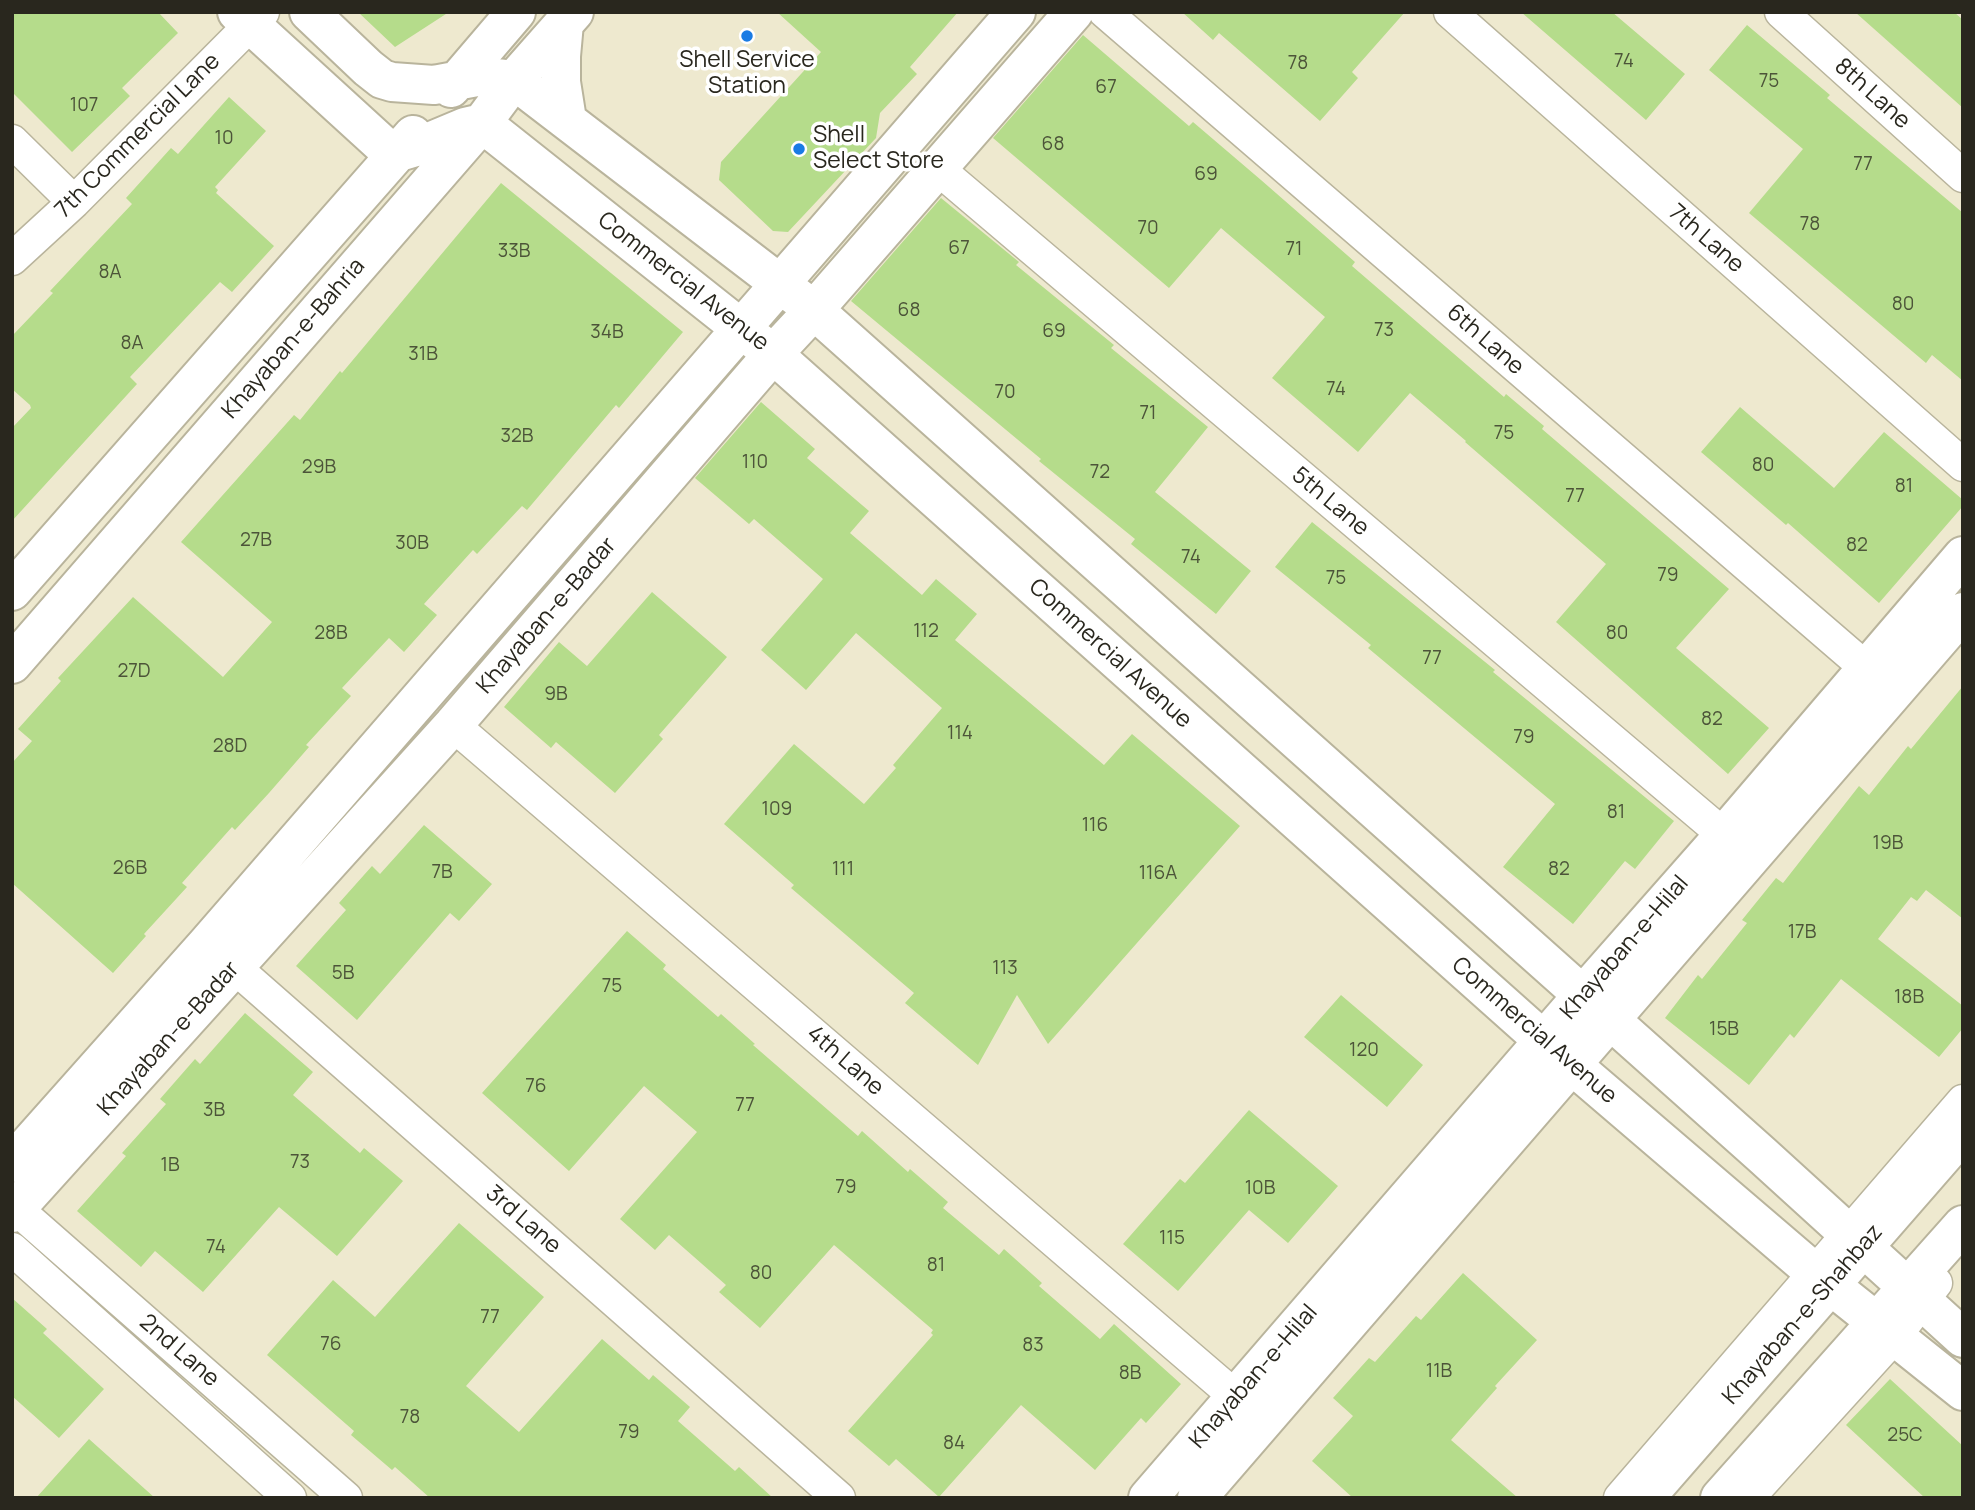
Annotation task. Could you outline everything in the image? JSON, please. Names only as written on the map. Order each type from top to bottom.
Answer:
[{"type":"main road","points":[[309,12],[382,79],[420,85],[482,76],[514,80],[814,310],[1963,1338]]},
{"type":"main road","name":"Khayaban-e-Bahria","points":[[12,591],[398,152],[516,12]]},
{"type":"main road","name":"Khayaban-e-Badar","points":[[14,1209],[220,955],[741,328],[1016,12]]},
{"type":"main road","name":"Khayaban-e-Badar","points":[[12,1163],[453,725],[773,354],[1074,12]]},
{"type":"main road","points":[[250,17],[380,144],[398,152],[482,123]]},
{"type":"main road","points":[[567,120],[561,82],[569,18]]},
{"type":"main road","name":"Khayaban-e-Bahria","points":[[12,664],[482,123],[514,80],[569,18]]},
{"type":"main road","name":"Commercial Avenue","points":[[482,123],[773,354],[1557,1052],[1822,1278],[1963,1391]]},
{"type":"main road","points":[[65,531],[102,560]]},
{"type":"main road","name":"Khayaban-e-Hilal","points":[[1596,1008],[1724,835],[1963,556]]},
{"type":"main road","points":[[1197,1498],[1557,1052],[1963,612]]},
{"type":"main road","name":"Khayaban-e-Hilal","points":[[1148,1498],[1236,1397],[1557,1052]]},
{"type":"main road","name":"Khayaban-e-Shahbaz","points":[[1645,1498],[1854,1240],[1963,1133]]},
{"type":"main road","points":[[1720,1498],[1887,1328],[1963,1226]]},
{"type":"street","name":"6th Lane","points":[[1105,12],[1866,667]]},
{"type":"street","name":"7th Lane","points":[[1450,12],[1963,465]]},
{"type":"street","name":"8th Lane","points":[[1781,12],[1963,176]]},
{"type":"street","name":"7th Commercial Lane","points":[[12,259],[74,202],[250,17]]},
{"type":"street","points":[[12,141],[74,202]]},
{"type":"street","name":"5th Lane","points":[[937,168],[1724,835]]},
{"type":"street","name":"4th Lane","points":[[453,725],[1236,1397]]},
{"type":"street","name":"3rd Lane","points":[[220,955],[839,1498]]},
{"type":"street","points":[[1854,1240],[1963,1101]]},
{"type":"street","name":"2nd Lane","points":[[14,1209],[346,1498]]},
{"type":"street","points":[[12,1249],[290,1498]]},
{"type":"street","points":[[1914,1295],[1963,1253]]},
{"type":"street","points":[[1620,1498],[1822,1278]]},
{"type":"street","points":[[1748,1498],[1887,1328]]},
{"type":"building","points":[[12,12],[158,12],[178,33],[122,88],[130,96],[72,152],[12,92]]},
{"type":"building","points":[[358,12],[449,12],[395,47]]},
{"type":"building","points":[[777,12],[958,12],[910,67],[917,74],[880,113],[876,138],[788,232],[773,231],[719,180],[721,162],[821,52]]},
{"type":"building","points":[[1182,12],[1405,12],[1352,72],[1358,78],[1320,121],[1219,33],[1213,40]]},
{"type":"building","points":[[1521,12],[1612,12],[1685,74],[1646,120]]},
{"type":"building","points":[[1855,12],[1954,12],[1963,20],[1963,108]]},
{"type":"building","points":[[1747,25],[1830,95],[1827,98],[1963,213],[1963,381],[1932,355],[1926,363],[1749,213],[1803,149],[1709,70]]},
{"type":"building","points":[[1083,35],[1189,126],[1193,122],[1261,180],[1355,262],[1352,266],[1504,397],[1506,394],[1544,426],[1542,429],[1729,589],[1676,648],[1769,728],[1728,774],[1556,622],[1606,564],[1466,441],[1410,393],[1358,452],[1272,378],[1325,317],[1221,228],[1169,288],[993,138]]},
{"type":"building","points":[[229,97],[266,131],[215,187],[218,190],[216,193],[274,246],[232,292],[220,282],[130,377],[137,384],[12,521],[12,428],[31,408],[12,389],[12,336],[53,293],[50,291],[132,204],[126,198],[171,148],[178,154]]},
{"type":"building","points":[[501,183],[683,332],[619,408],[616,405],[527,510],[522,506],[477,554],[473,550],[424,604],[437,615],[404,652],[389,638],[342,688],[351,696],[306,745],[309,747],[269,793],[235,830],[232,827],[182,883],[187,887],[113,973],[12,883],[12,763],[32,741],[18,729],[61,681],[58,678],[133,597],[223,677],[272,622],[181,542],[294,415],[300,420],[340,371],[342,373]]},
{"type":"building","points":[[941,198],[1019,262],[1016,265],[1114,345],[1111,348],[1208,427],[1155,492],[1251,571],[1216,614],[1131,544],[1135,539],[851,301]]},
{"type":"building","points":[[761,402],[815,449],[807,458],[869,511],[850,533],[922,595],[936,579],[977,614],[955,640],[1104,765],[1132,734],[1240,826],[1048,1044],[1017,995],[978,1065],[905,1003],[914,993],[791,888],[794,885],[724,824],[794,744],[864,804],[896,768],[893,765],[942,708],[856,633],[806,690],[761,650],[823,579],[754,519],[749,524],[695,478]]},
{"type":"building","points":[[1740,407],[1834,488],[1884,432],[1963,500],[1963,506],[1879,603],[1788,523],[1786,525],[1701,452]]},
{"type":"building","points":[[1312,522],[1495,670],[1493,672],[1674,821],[1635,869],[1625,861],[1573,924],[1503,867],[1555,804],[1368,648],[1371,645],[1275,567]]},
{"type":"building","points":[[652,592],[727,657],[659,735],[663,739],[615,793],[556,742],[551,748],[504,707],[559,642],[587,666]]},
{"type":"building","points":[[1963,686],[1963,919],[1926,890],[1917,901],[1911,897],[1878,939],[1963,1006],[1963,1028],[1939,1057],[1841,979],[1794,1038],[1790,1034],[1749,1085],[1665,1018],[1698,975],[1702,979],[1747,923],[1742,920],[1776,878],[1783,883],[1859,786],[1869,795],[1908,746],[1911,749]]},
{"type":"building","points":[[424,825],[492,884],[459,921],[450,913],[357,1020],[296,966],[346,910],[339,903],[372,866],[380,874]]},
{"type":"building","points":[[627,931],[666,965],[663,969],[718,1017],[721,1014],[858,1136],[862,1131],[908,1172],[910,1169],[948,1202],[943,1208],[999,1255],[1004,1249],[1042,1283],[1039,1286],[1100,1339],[1114,1324],[1181,1384],[1146,1423],[1141,1418],[1095,1470],[1021,1405],[939,1497],[896,1459],[889,1466],[848,1431],[933,1335],[933,1330],[834,1245],[760,1328],[719,1292],[726,1285],[669,1235],[655,1250],[620,1219],[697,1132],[644,1086],[569,1171],[482,1093]]},
{"type":"building","points":[[1341,995],[1423,1065],[1387,1107],[1304,1037]]},
{"type":"building","points":[[245,1013],[313,1072],[293,1095],[360,1153],[364,1148],[403,1181],[337,1256],[279,1207],[203,1292],[155,1251],[141,1267],[77,1211],[126,1156],[122,1153],[166,1104],[160,1099],[195,1059],[200,1064]]},
{"type":"building","points":[[1249,1110],[1338,1186],[1288,1243],[1249,1210],[1178,1291],[1123,1244],[1180,1179],[1185,1183]]},
{"type":"building","points":[[459,1223],[544,1297],[466,1386],[519,1432],[602,1339],[649,1380],[653,1375],[690,1407],[678,1421],[735,1471],[739,1467],[773,1498],[430,1498],[395,1467],[392,1470],[351,1435],[354,1431],[267,1355],[333,1280],[375,1317]]},
{"type":"building","points":[[1463,1273],[1537,1340],[1451,1440],[1518,1498],[1353,1498],[1312,1461],[1353,1416],[1333,1398],[1369,1358],[1375,1362],[1416,1316],[1421,1320]]},
{"type":"building","points":[[12,1298],[47,1329],[43,1333],[104,1389],[59,1438],[12,1396]]},
{"type":"building","points":[[1890,1379],[1963,1446],[1963,1498],[1925,1498],[1846,1425]]},
{"type":"building","points":[[89,1439],[155,1498],[36,1498]]},
{"type":"place","name":"Shell Service Station","points":[[747,36]]},
{"type":"place","name":"Shell Select Store","points":[[799,149]]}]
